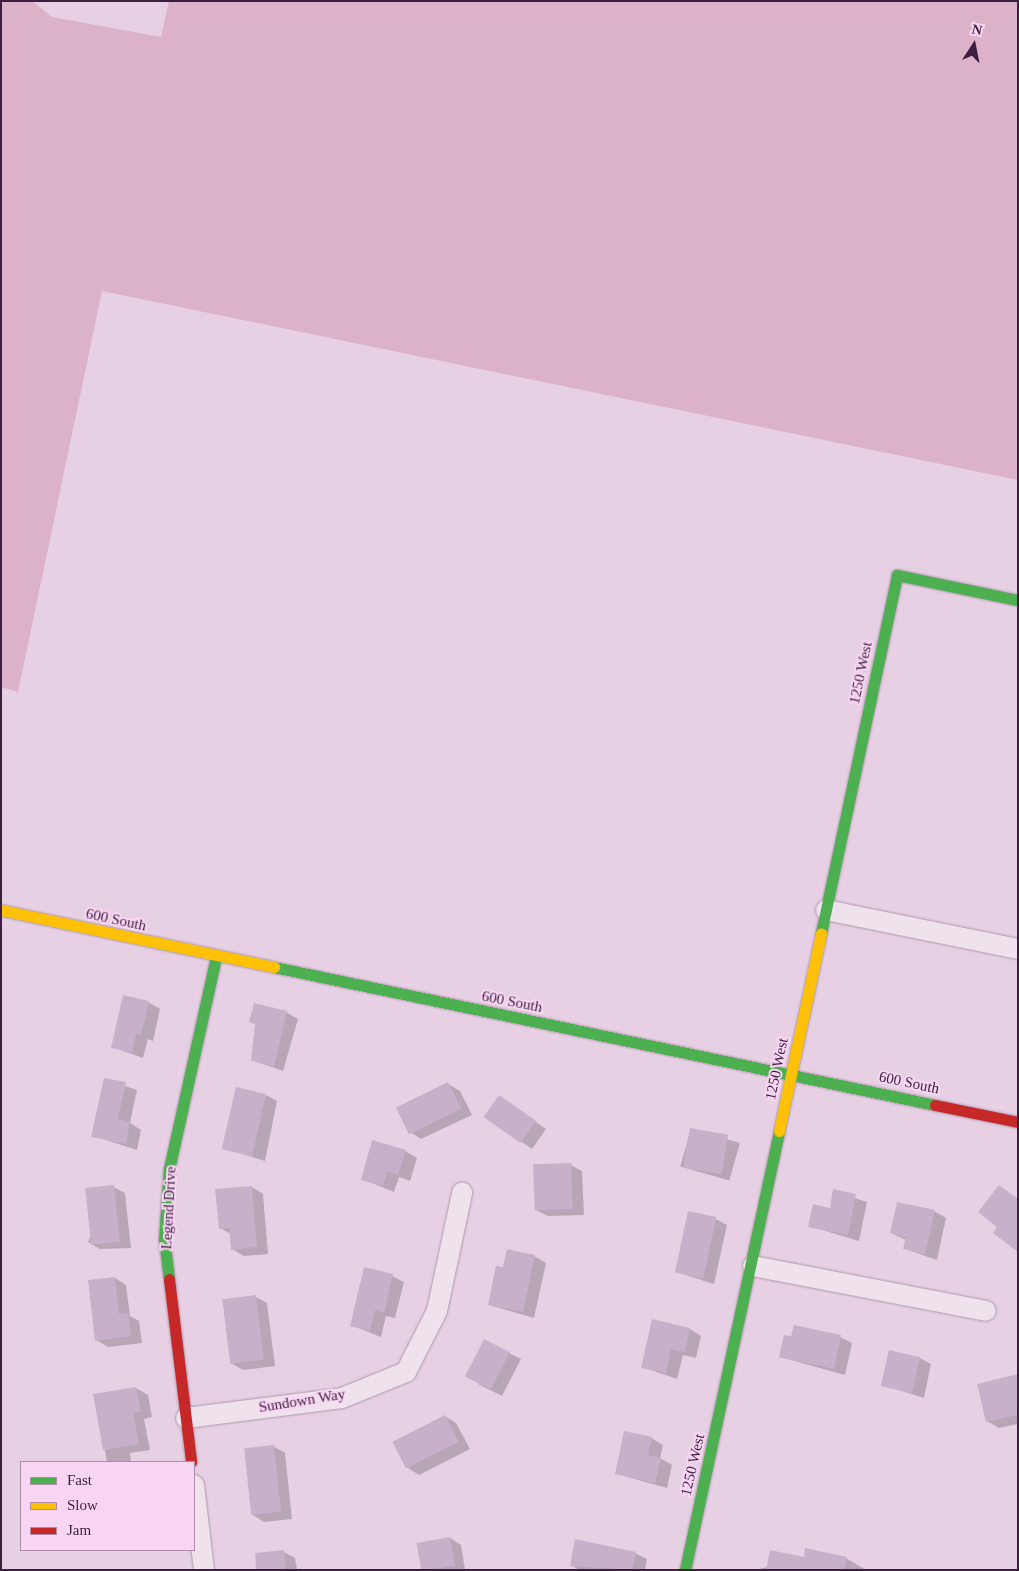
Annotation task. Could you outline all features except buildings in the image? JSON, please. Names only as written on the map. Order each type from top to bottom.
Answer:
[{"type":"street","name":"1250 West","points":[[685,1570],[753,1266],[897,575],[1018,600]]},
{"type":"street","name":"600 South","points":[[1,910],[216,957],[1018,1122]]},
{"type":"street","points":[[826,910],[1018,949]]},
{"type":"street","name":"Legend Drive","points":[[191,1461],[164,1240],[169,1169],[216,957]]},
{"type":"street","name":"Sundown Way","points":[[186,1418],[342,1398],[406,1372],[437,1311],[462,1193]]},
{"type":"street","points":[[753,1266],[986,1311]]},
{"type":"street","points":[[195,1494],[204,1570]]},
{"type":"shaded area","points":[[1,1],[32,1],[52,17],[161,37],[169,1],[1018,1],[1018,480],[102,291],[18,692],[1,687]]},
{"type":"traffic: fast","points":[[821,933],[897,575],[1018,600]]},
{"type":"traffic: fast","points":[[169,1279],[164,1240],[169,1169],[216,957]]},
{"type":"traffic: fast","points":[[274,967],[935,1105]]},
{"type":"traffic: fast","points":[[685,1570],[779,1131]]},
{"type":"traffic: slow","points":[[1,910],[274,967]]},
{"type":"traffic: slow","points":[[779,1131],[821,933]]},
{"type":"traffic: jam","points":[[935,1105],[1018,1122]]},
{"type":"traffic: jam","points":[[169,1279],[191,1461]]}]
